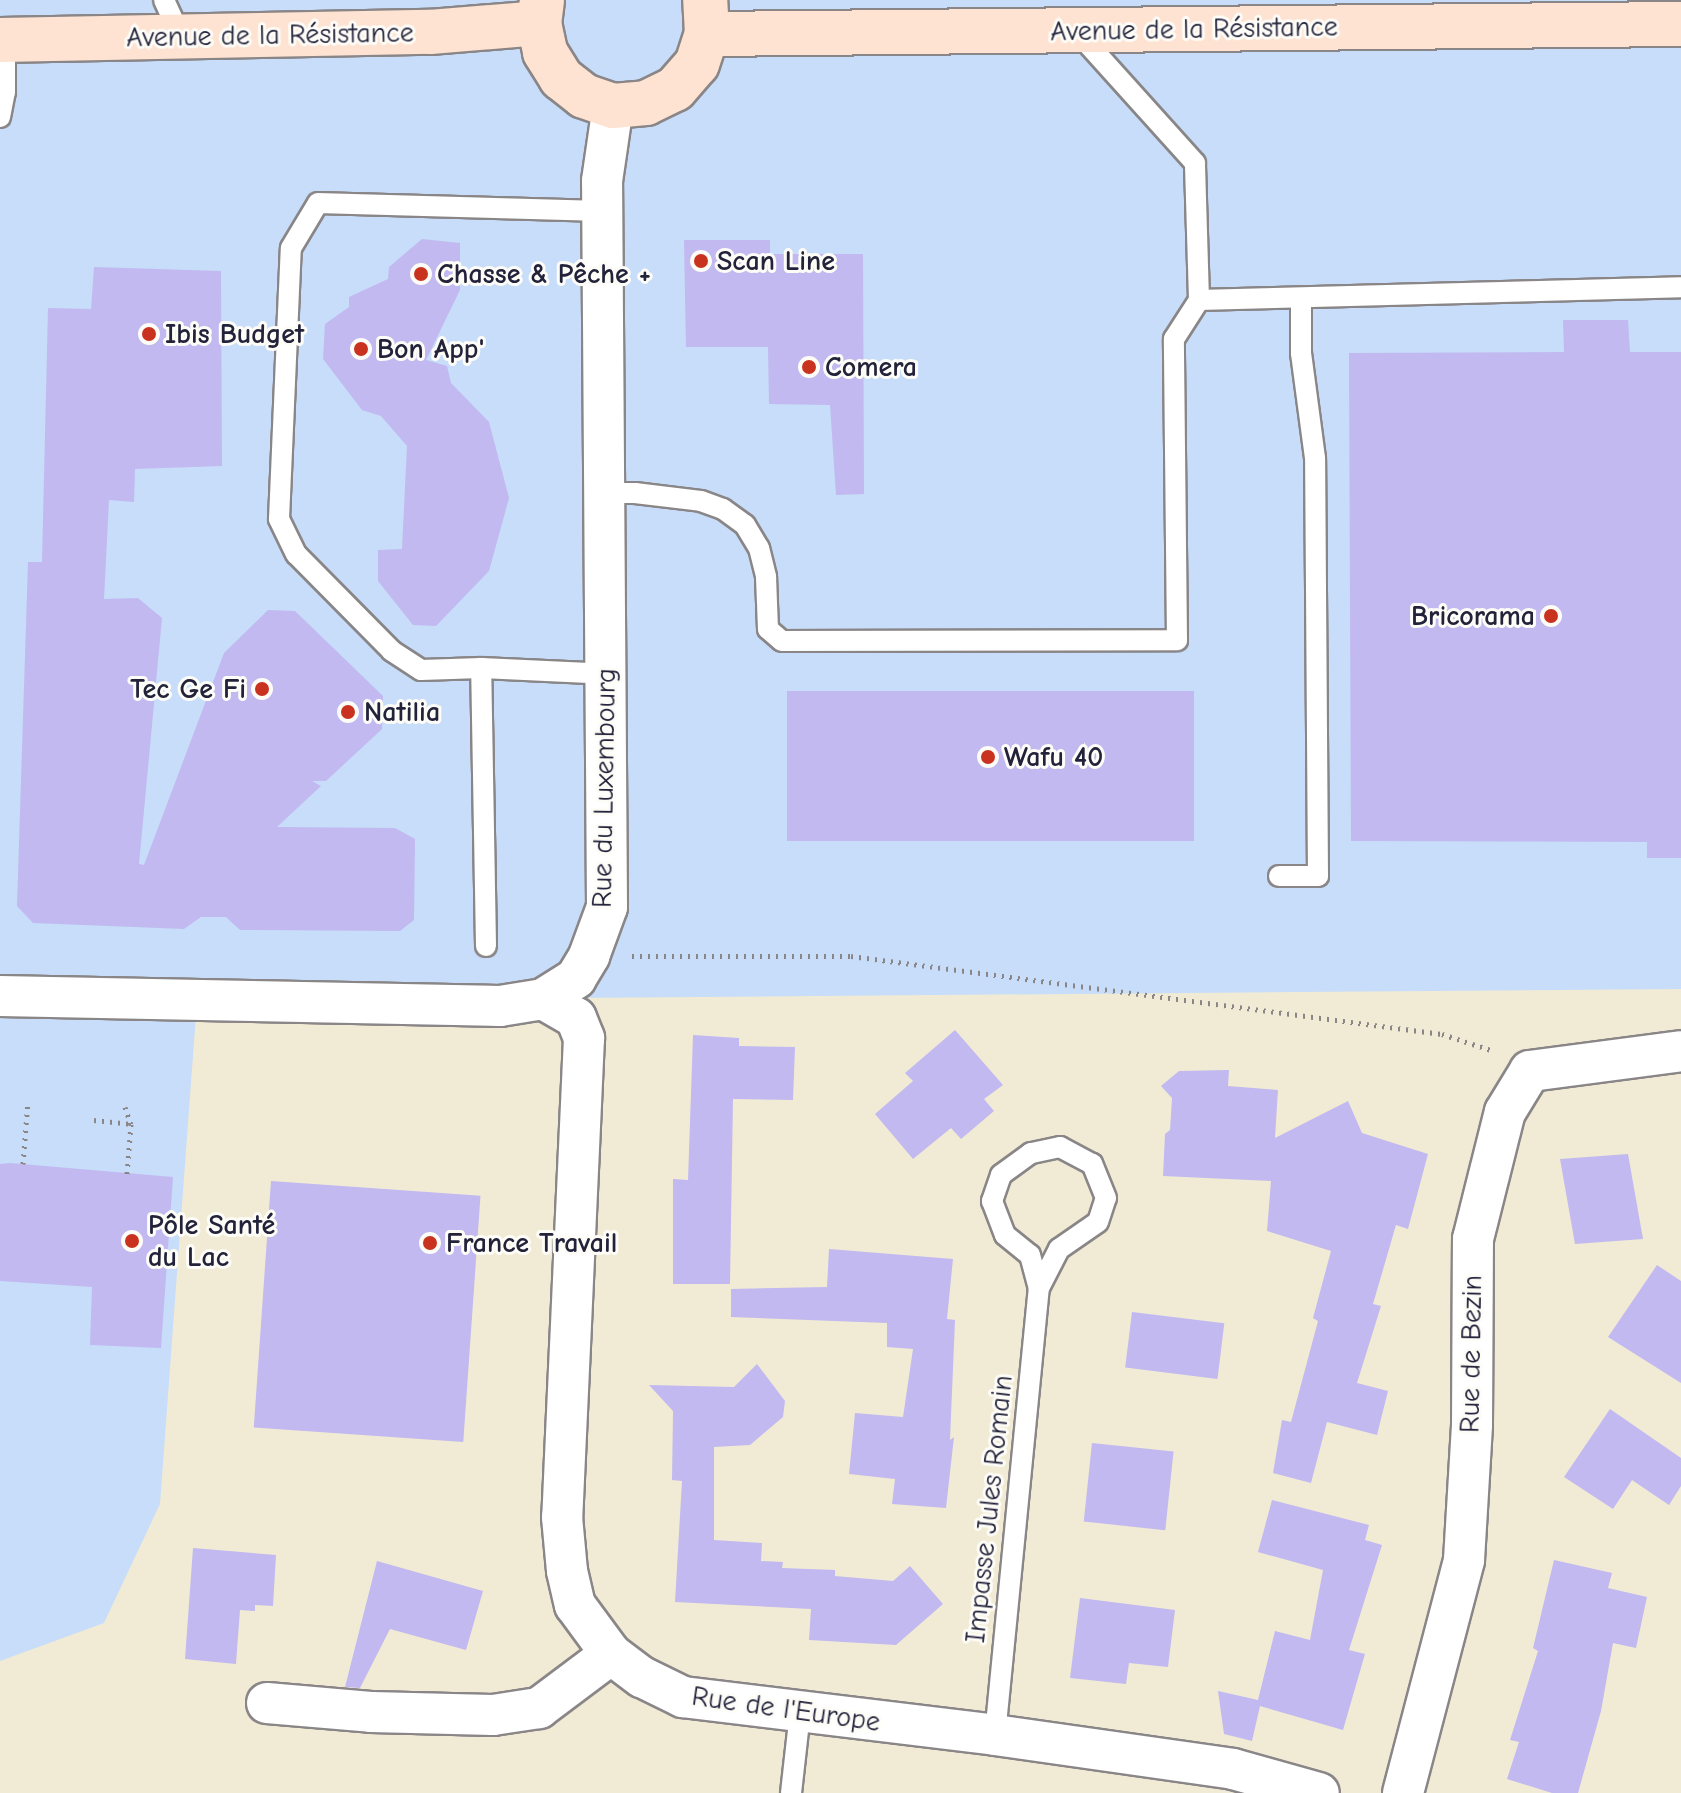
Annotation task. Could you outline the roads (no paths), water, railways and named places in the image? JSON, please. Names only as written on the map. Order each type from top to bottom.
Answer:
[{"type":"main road","name":"Avenue de la Résistance","points":[[2,40],[172,19],[430,32],[541,11]]},
{"type":"main road","points":[[541,11],[545,52],[561,78],[584,96],[613,106],[646,103],[675,89],[697,64],[706,17]]},
{"type":"main road","name":"Avenue de la Résistance","points":[[706,17],[1075,30],[1681,24]]},
{"type":"street","name":"Rue du Luxembourg","points":[[0,996],[500,1006],[543,999],[576,978],[589,956],[607,907],[601,211],[602,181],[613,106]]},
{"type":"street","name":"Rue de l'Europe","points":[[543,999],[576,1018],[584,1038],[562,1517],[567,1571],[575,1605],[611,1654],[642,1677],[683,1697],[995,1735],[1233,1769],[1319,1793]]},
{"type":"street","name":"Rue de Bezin","points":[[1403,1793],[1464,1560],[1472,1425],[1473,1239],[1505,1112],[1530,1071],[1681,1051]]},
{"type":"street","points":[[267,1703],[371,1712],[493,1715],[539,1708],[611,1654]]},
{"type":"lane","points":[[604,493],[635,493],[701,501],[723,509],[745,525],[759,548],[766,577],[768,629],[782,641],[1177,640],[1174,339],[1199,300],[1195,163],[1075,30]]},
{"type":"lane","points":[[0,117],[5,92],[2,40]]},
{"type":"lane","points":[[601,211],[318,203],[291,248],[279,519],[296,554],[392,651],[421,670],[481,668],[606,674]]},
{"type":"lane","points":[[1199,300],[1681,287]]},
{"type":"lane","points":[[1279,876],[1318,876],[1315,458],[1301,353],[1301,298]]},
{"type":"lane","points":[[481,668],[486,946]]},
{"type":"lane","name":"Impasse Jules Romain","points":[[995,1735],[1039,1288],[1030,1255],[1005,1235],[992,1201],[1001,1175],[1031,1153],[1060,1147],[1092,1164],[1106,1198],[1098,1222],[1059,1249],[1039,1288]]},
{"type":"lane","points":[[791,1793],[800,1713]]},
{"type":"place","name":"Scan Line","points":[[701,261]]},
{"type":"place","name":"Chasse & Pêche +","points":[[421,274]]},
{"type":"place","name":"Ibis Budget","points":[[149,334]]},
{"type":"place","name":"Bon App'","points":[[361,349]]},
{"type":"place","name":"Comera","points":[[809,367]]},
{"type":"place","name":"Bricorama","points":[[1551,616]]},
{"type":"place","name":"Tec Ge Fi","points":[[262,689]]},
{"type":"place","name":"Natilia","points":[[348,712]]},
{"type":"place","name":"Wafu 40","points":[[988,757]]},
{"type":"place","name":"Pôle Santé du Lac","points":[[132,1241]]},
{"type":"place","name":"France Travail","points":[[430,1243]]}]
